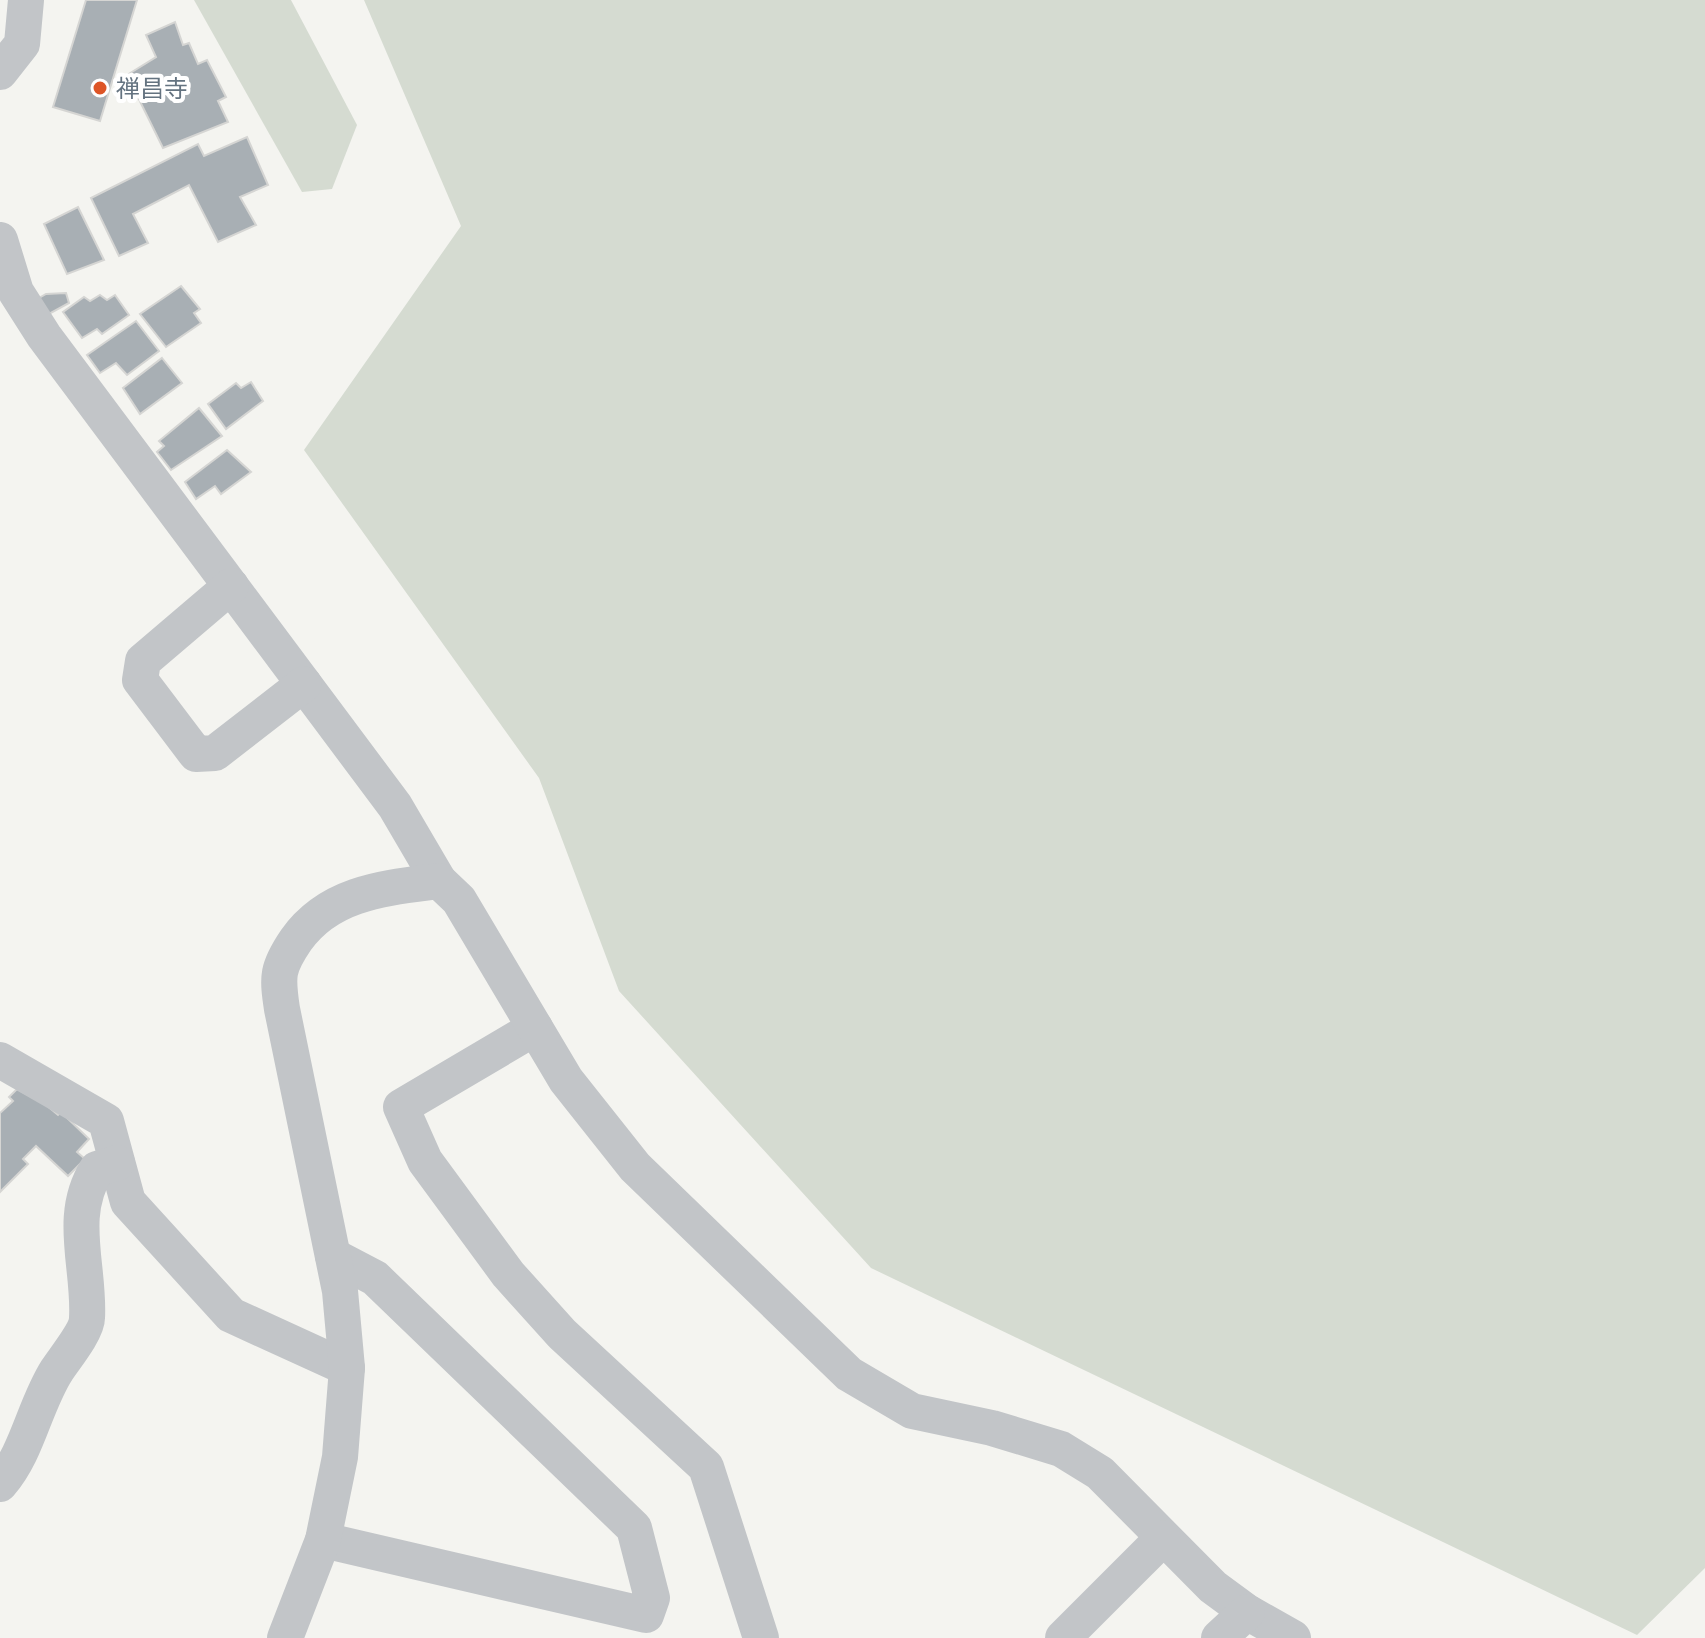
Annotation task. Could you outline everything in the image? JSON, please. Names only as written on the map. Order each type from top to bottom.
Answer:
[{"type":"street","points":[[0,72],[22,44],[26,0]]},
{"type":"street","points":[[0,240],[16,292],[44,336],[395,806],[439,881],[459,900],[566,1080],[635,1167],[849,1374],[912,1411],[992,1428],[1061,1449],[1100,1473],[1213,1587],[1247,1612],[1293,1638]]},
{"type":"street","points":[[231,586],[143,661],[140,680],[196,754],[215,753],[304,684]]},
{"type":"street","points":[[285,1638],[323,1540],[340,1457],[347,1368],[340,1291],[282,1009],[278,983],[282,962],[303,931],[334,904],[375,890],[439,881]]},
{"type":"street","points":[[535,1028],[401,1107],[425,1161],[508,1274],[562,1334],[706,1467],[761,1638]]},
{"type":"street","points":[[0,1060],[106,1121],[128,1202],[231,1315],[347,1368]]},
{"type":"street","points":[[0,1484],[12,1470],[50,1380],[87,1322],[80,1227],[86,1189],[97,1169],[117,1163]]},
{"type":"street","points":[[323,1540],[646,1615],[652,1598],[634,1528],[375,1278],[333,1256]]},
{"type":"street","points":[[1063,1638],[1163,1538]]},
{"type":"street","points":[[1219,1638],[1247,1612]]},
{"type":"shaded area","points":[[194,0],[291,0],[357,125],[332,189],[302,192]]},
{"type":"shaded area","points":[[364,0],[1705,0],[1705,1568],[1637,1635],[871,1268],[619,991],[539,778],[304,450],[461,226]]},
{"type":"building","points":[[86,0],[137,0],[100,121],[53,107]]},
{"type":"building","points":[[175,22],[183,45],[189,43],[198,64],[207,60],[226,97],[218,101],[228,122],[163,148],[127,75],[156,57],[146,35]]},
{"type":"building","points":[[247,137],[268,185],[240,197],[256,225],[218,242],[189,185],[133,214],[148,243],[119,256],[91,198],[198,144],[204,156]]},
{"type":"building","points":[[78,207],[104,260],[67,274],[44,224]]},
{"type":"building","points":[[181,286],[200,309],[194,313],[201,323],[166,347],[140,314]]},
{"type":"building","points":[[66,293],[69,303],[49,314],[39,298],[46,294]]},
{"type":"building","points":[[100,295],[107,300],[115,295],[129,315],[102,334],[97,329],[82,338],[63,312],[84,297],[90,301]]},
{"type":"building","points":[[136,321],[159,351],[127,375],[116,363],[100,373],[87,355]]},
{"type":"building","points":[[162,358],[182,383],[140,414],[123,388]]},
{"type":"building","points":[[251,382],[263,401],[226,429],[208,404],[236,383],[241,388]]},
{"type":"building","points":[[199,408],[222,436],[171,470],[157,452],[164,446],[159,441]]},
{"type":"building","points":[[227,450],[251,472],[221,494],[215,486],[196,499],[185,482]]},
{"type":"building","points":[[17,1089],[58,1115],[61,1112],[89,1139],[77,1152],[85,1159],[68,1176],[36,1146],[23,1159],[28,1164],[0,1192],[0,1113],[13,1101],[9,1097]]},
{"type":"place","name":"禅昌寺","points":[[100,88]]}]
